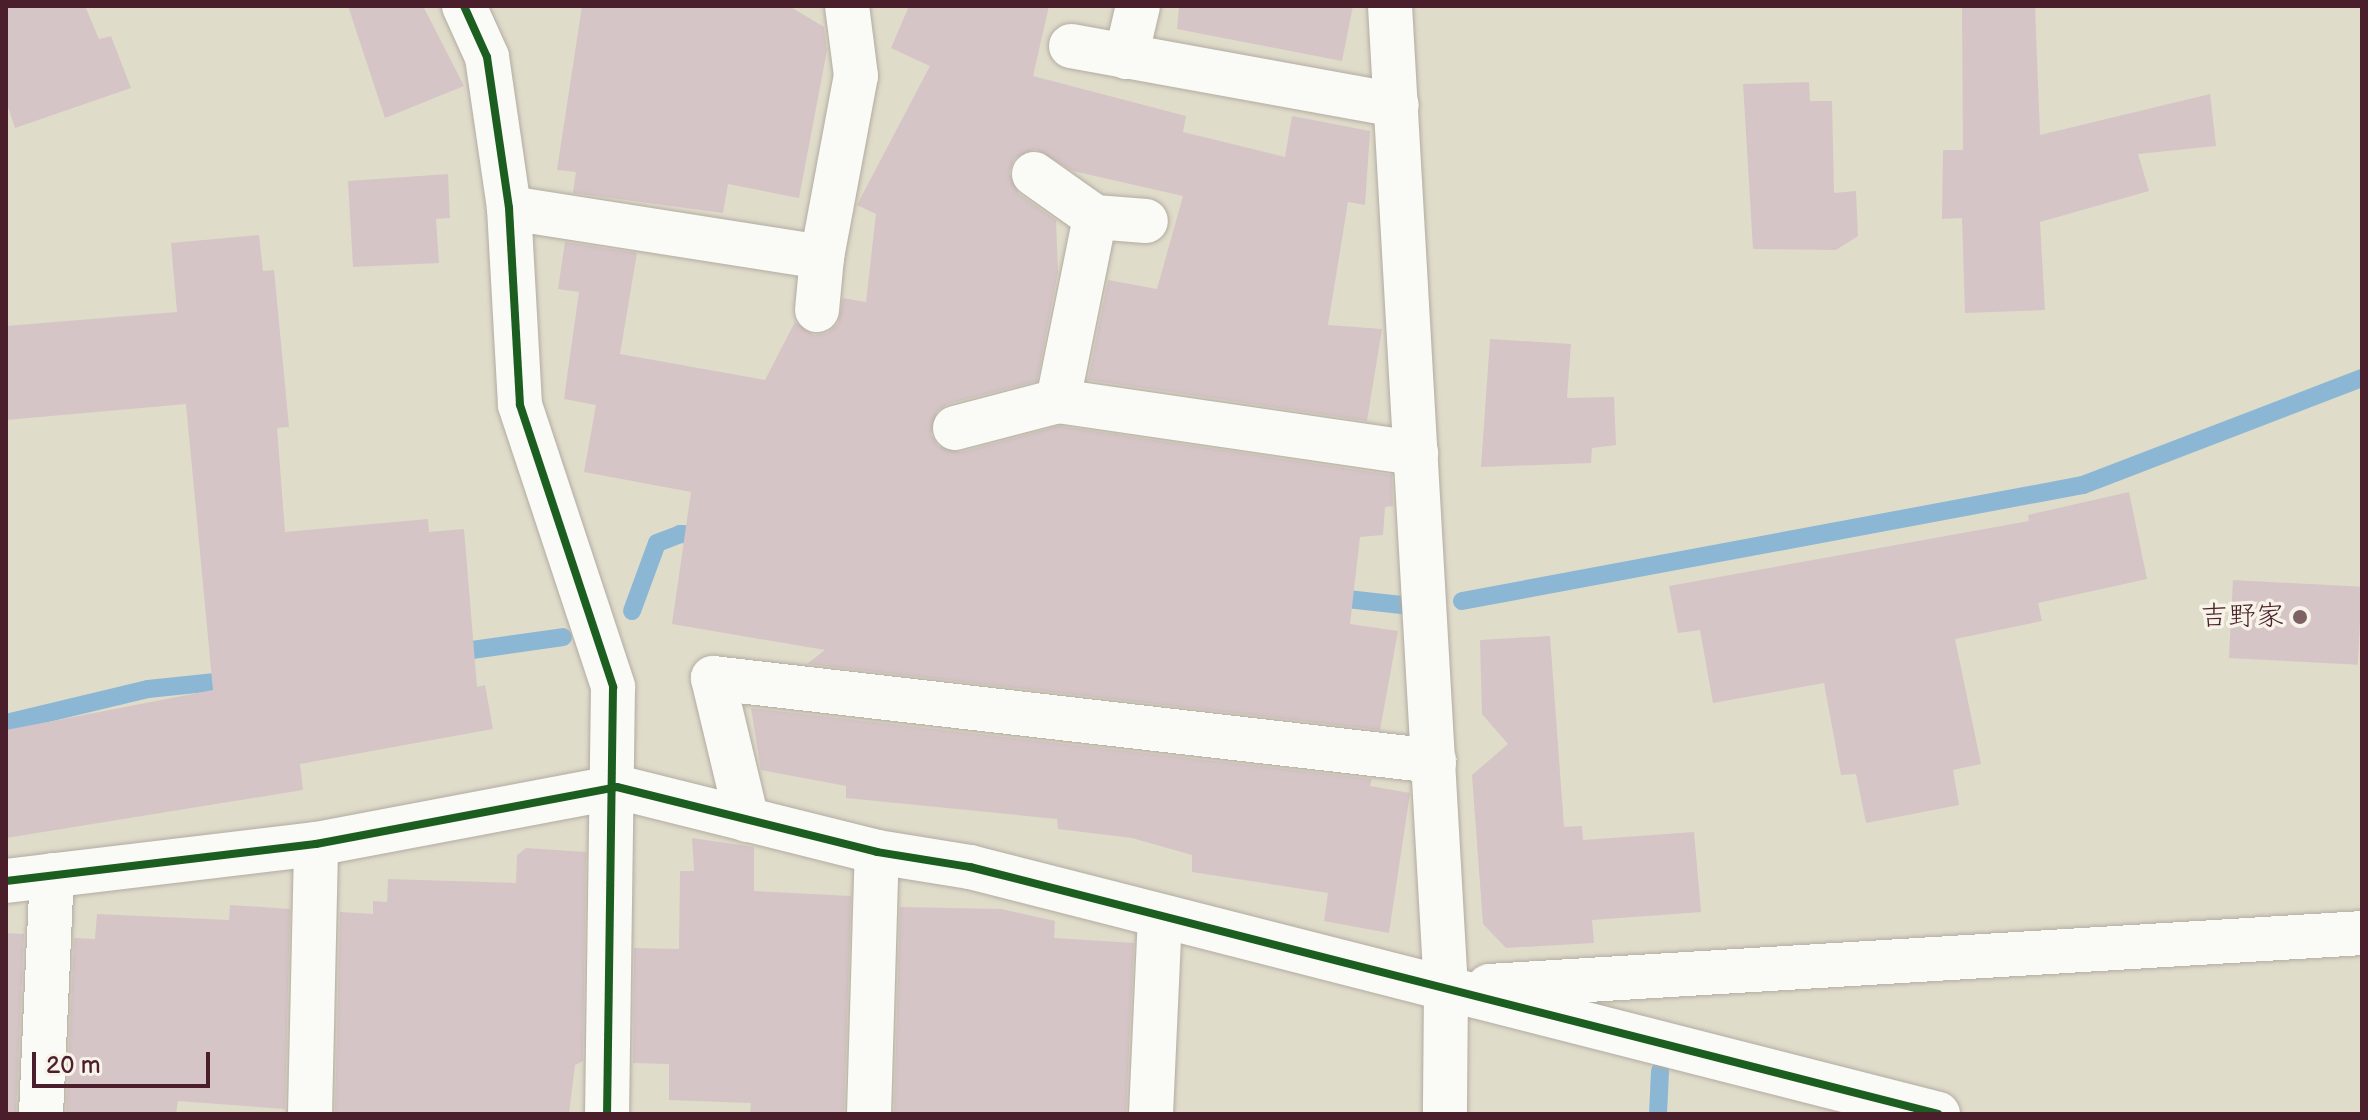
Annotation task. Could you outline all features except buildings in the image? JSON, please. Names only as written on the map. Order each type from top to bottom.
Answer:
[{"type":"street","points":[[464,6],[487,57],[509,208],[520,405],[613,687],[617,787],[607,1114]]},
{"type":"street","points":[[817,310],[822,257],[856,76],[847,6]]},
{"type":"street","points":[[1126,57],[1138,6]]},
{"type":"street","points":[[1390,6],[1446,989],[1445,1114]]},
{"type":"street","points":[[1071,46],[1397,105]]},
{"type":"street","points":[[1034,174],[1095,217],[1146,221]]},
{"type":"street","points":[[509,208],[822,257]]},
{"type":"street","points":[[1058,401],[1095,217]]},
{"type":"street","points":[[955,428],[1058,401],[1416,453]]},
{"type":"street","points":[[747,820],[713,678],[1434,761]]},
{"type":"street","points":[[6,881],[316,844],[617,787],[877,852],[970,867],[1160,919],[1938,1114]]},
{"type":"street","points":[[310,1114],[316,844]]},
{"type":"street","points":[[869,1114],[877,852]]},
{"type":"street","points":[[41,1114],[52,875]]},
{"type":"street","points":[[1151,1114],[1160,919]]},
{"type":"street","points":[[1446,989],[2362,933]]},
{"type":"waterway","points":[[1462,601],[2083,485],[2362,378]]},
{"type":"waterway","points":[[632,611],[657,543],[680,534],[707,535]]},
{"type":"waterway","points":[[1329,597],[1402,605]]},
{"type":"waterway","points":[[451,653],[563,637]]},
{"type":"waterway","points":[[6,723],[148,689],[235,680]]},
{"type":"waterway","points":[[1658,1114],[1660,1071]]},
{"type":"cycle path","points":[[464,6],[487,57],[509,208],[520,405],[613,687],[607,1114]]},
{"type":"cycle path","points":[[6,881],[316,844],[617,787],[877,852],[970,867],[1938,1114]]},
{"type":"place","name":"吉野家","points":[[2300,617]]}]
